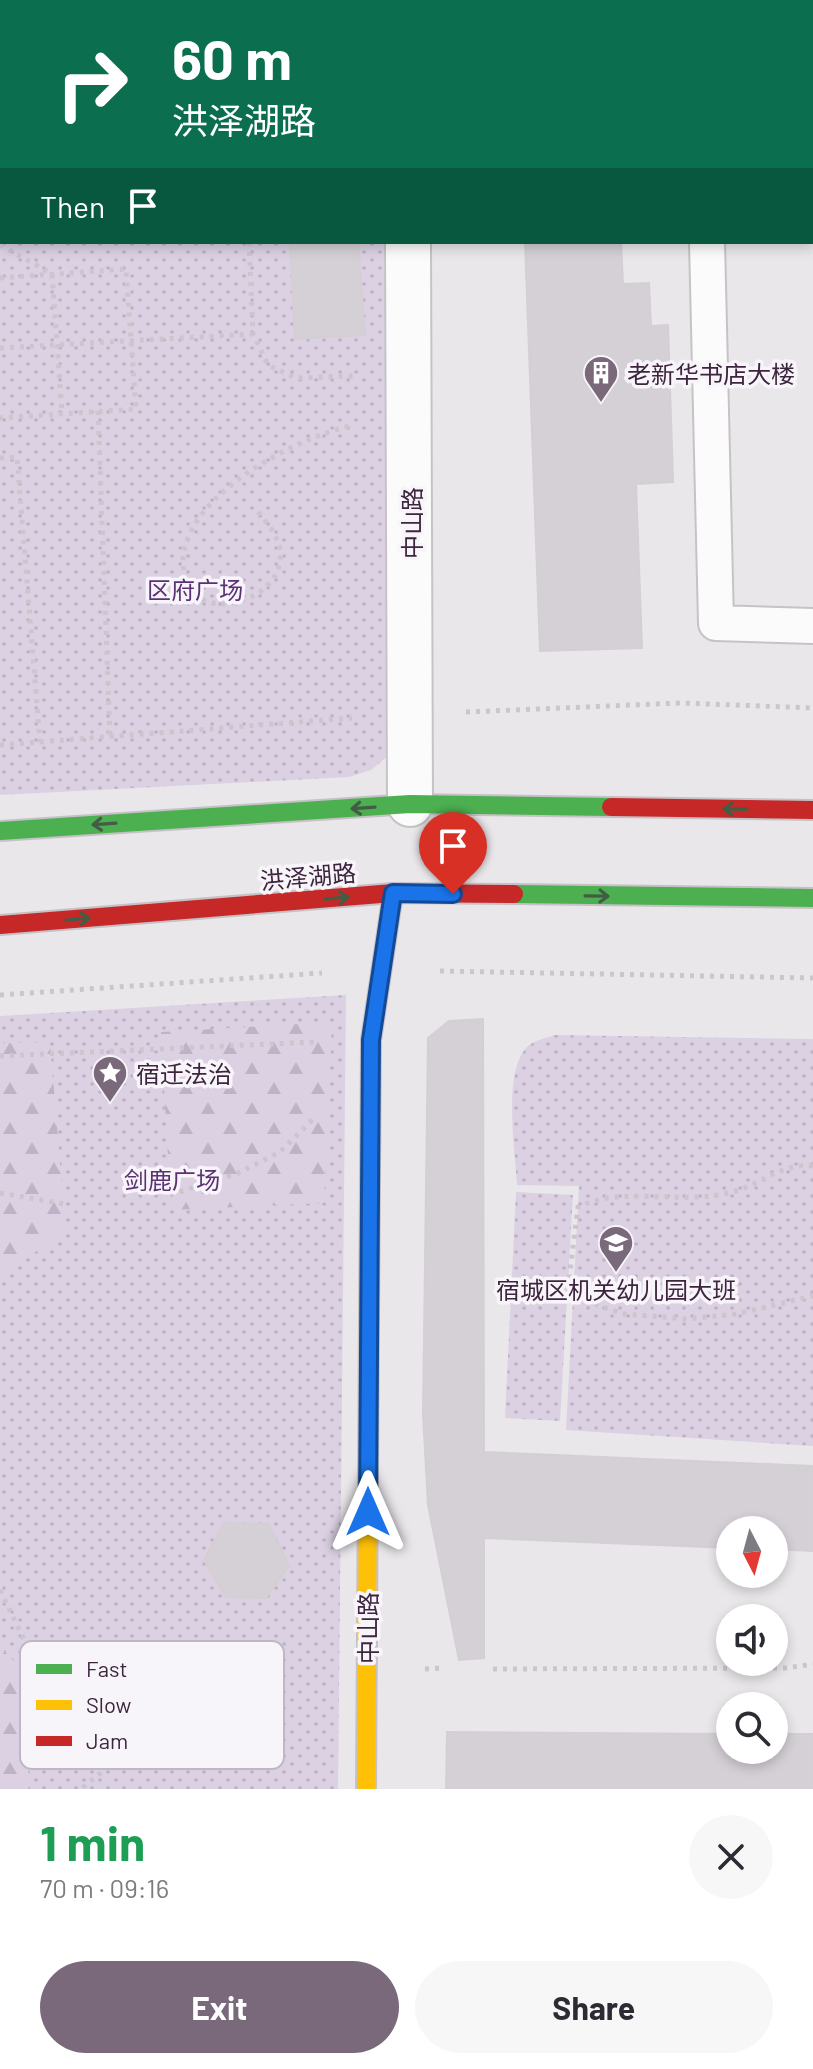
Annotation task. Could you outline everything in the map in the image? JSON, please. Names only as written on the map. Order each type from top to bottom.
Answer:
[{"type":"main road","points":[[0,831],[410,804],[813,810]]},
{"type":"main road","name":"洪泽湖路","points":[[0,925],[393,893],[813,898]]},
{"type":"main road","name":"中山路","points":[[366,1789],[371,1040],[393,893]]},
{"type":"street","name":"中山路","points":[[408,244],[410,804]]},
{"type":"lane","points":[[707,244],[716,623],[813,626]]},
{"type":"path","points":[[249,244],[253,334],[268,365],[296,378],[410,375]]},
{"type":"path","points":[[0,245],[52,274]]},
{"type":"path","points":[[0,278],[126,269],[136,409],[0,418],[0,413]]},
{"type":"path","points":[[52,274],[62,413]]},
{"type":"path","points":[[0,348],[253,334]]},
{"type":"path","points":[[98,411],[110,737]]},
{"type":"path","points":[[258,512],[276,533],[280,549],[280,563],[272,582],[255,596],[234,604],[212,603],[194,593],[185,578],[184,544],[195,524],[219,497],[251,471],[305,440],[336,429],[411,417]]},
{"type":"path","points":[[0,458],[17,457],[40,742]]},
{"type":"path","points":[[0,1056],[371,1040]]},
{"type":"path","points":[[170,1195],[236,1174],[280,1152],[315,1118]]},
{"type":"path","points":[[813,1166],[778,1170],[758,1184],[696,1198],[596,1198],[578,1207],[569,1279],[597,1305],[640,1316],[687,1319],[724,1315],[813,1296]]},
{"type":"path","points":[[0,1193],[64,1204]]},
{"type":"path","points":[[0,1590],[25,1641]]},
{"type":"path","points":[[493,1669],[786,1668],[813,1664]]},
{"type":"path","points":[[81,1789],[102,1772],[100,1769]]},
{"type":"green space","name":"区府广场","points":[[0,244],[385,244],[391,734],[388,756],[371,770],[349,777],[0,795]]},
{"type":"green space","name":"剑鹿广场","points":[[346,995],[338,1789],[0,1789],[0,1016]]},
{"type":"green space","points":[[332,1022],[324,1203],[171,1210],[161,1032]]},
{"type":"green space","points":[[555,1035],[813,1039],[813,1446],[566,1430],[579,1186],[517,1185],[512,1113],[519,1060],[526,1048]]},
{"type":"green space","points":[[0,1043],[50,1043],[66,1233],[0,1274]]},
{"type":"green space","points":[[516,1192],[573,1195],[560,1421],[505,1418]]},
{"type":"green space","points":[[0,1647],[19,1666],[20,1769],[28,1769],[30,1789],[0,1789]]},
{"type":"building","points":[[290,244],[358,244],[365,335],[295,339]]},
{"type":"building","name":"老新华书店大楼","points":[[525,244],[621,244],[623,284],[649,283],[651,326],[668,325],[673,482],[636,484],[642,648],[540,651]]},
{"type":"building","points":[[483,1019],[484,1452],[813,1466],[813,1551],[788,1550],[788,1516],[716,1516],[716,1547],[484,1538],[484,1658],[459,1660],[428,1505],[423,1414],[428,1038],[449,1021]]},
{"type":"building","points":[[224,1523],[269,1524],[289,1566],[266,1598],[226,1597],[204,1560]]},
{"type":"building","points":[[447,1732],[716,1734],[716,1764],[788,1764],[788,1734],[813,1734],[813,1789],[446,1789]]},
{"type":"traffic: fast","points":[[0,831],[410,804],[611,807]]},
{"type":"traffic: fast","points":[[514,894],[813,898]]},
{"type":"traffic: slow","points":[[366,1789],[369,1316]]},
{"type":"traffic: jam","points":[[611,807],[813,810]]},
{"type":"traffic: jam","points":[[369,1316],[371,1040],[393,893]]},
{"type":"traffic: jam","points":[[0,925],[393,893],[514,894]]},
{"type":"place","name":"老新华书店大楼","points":[[601,404]]},
{"type":"place","name":"宿迁法治","points":[[110,1104]]},
{"type":"place","name":"宿城区机关幼儿园大班","points":[[616,1274]]},
{"type":"route","points":[[368,1512],[371,1040],[393,893],[453,894]]}]
